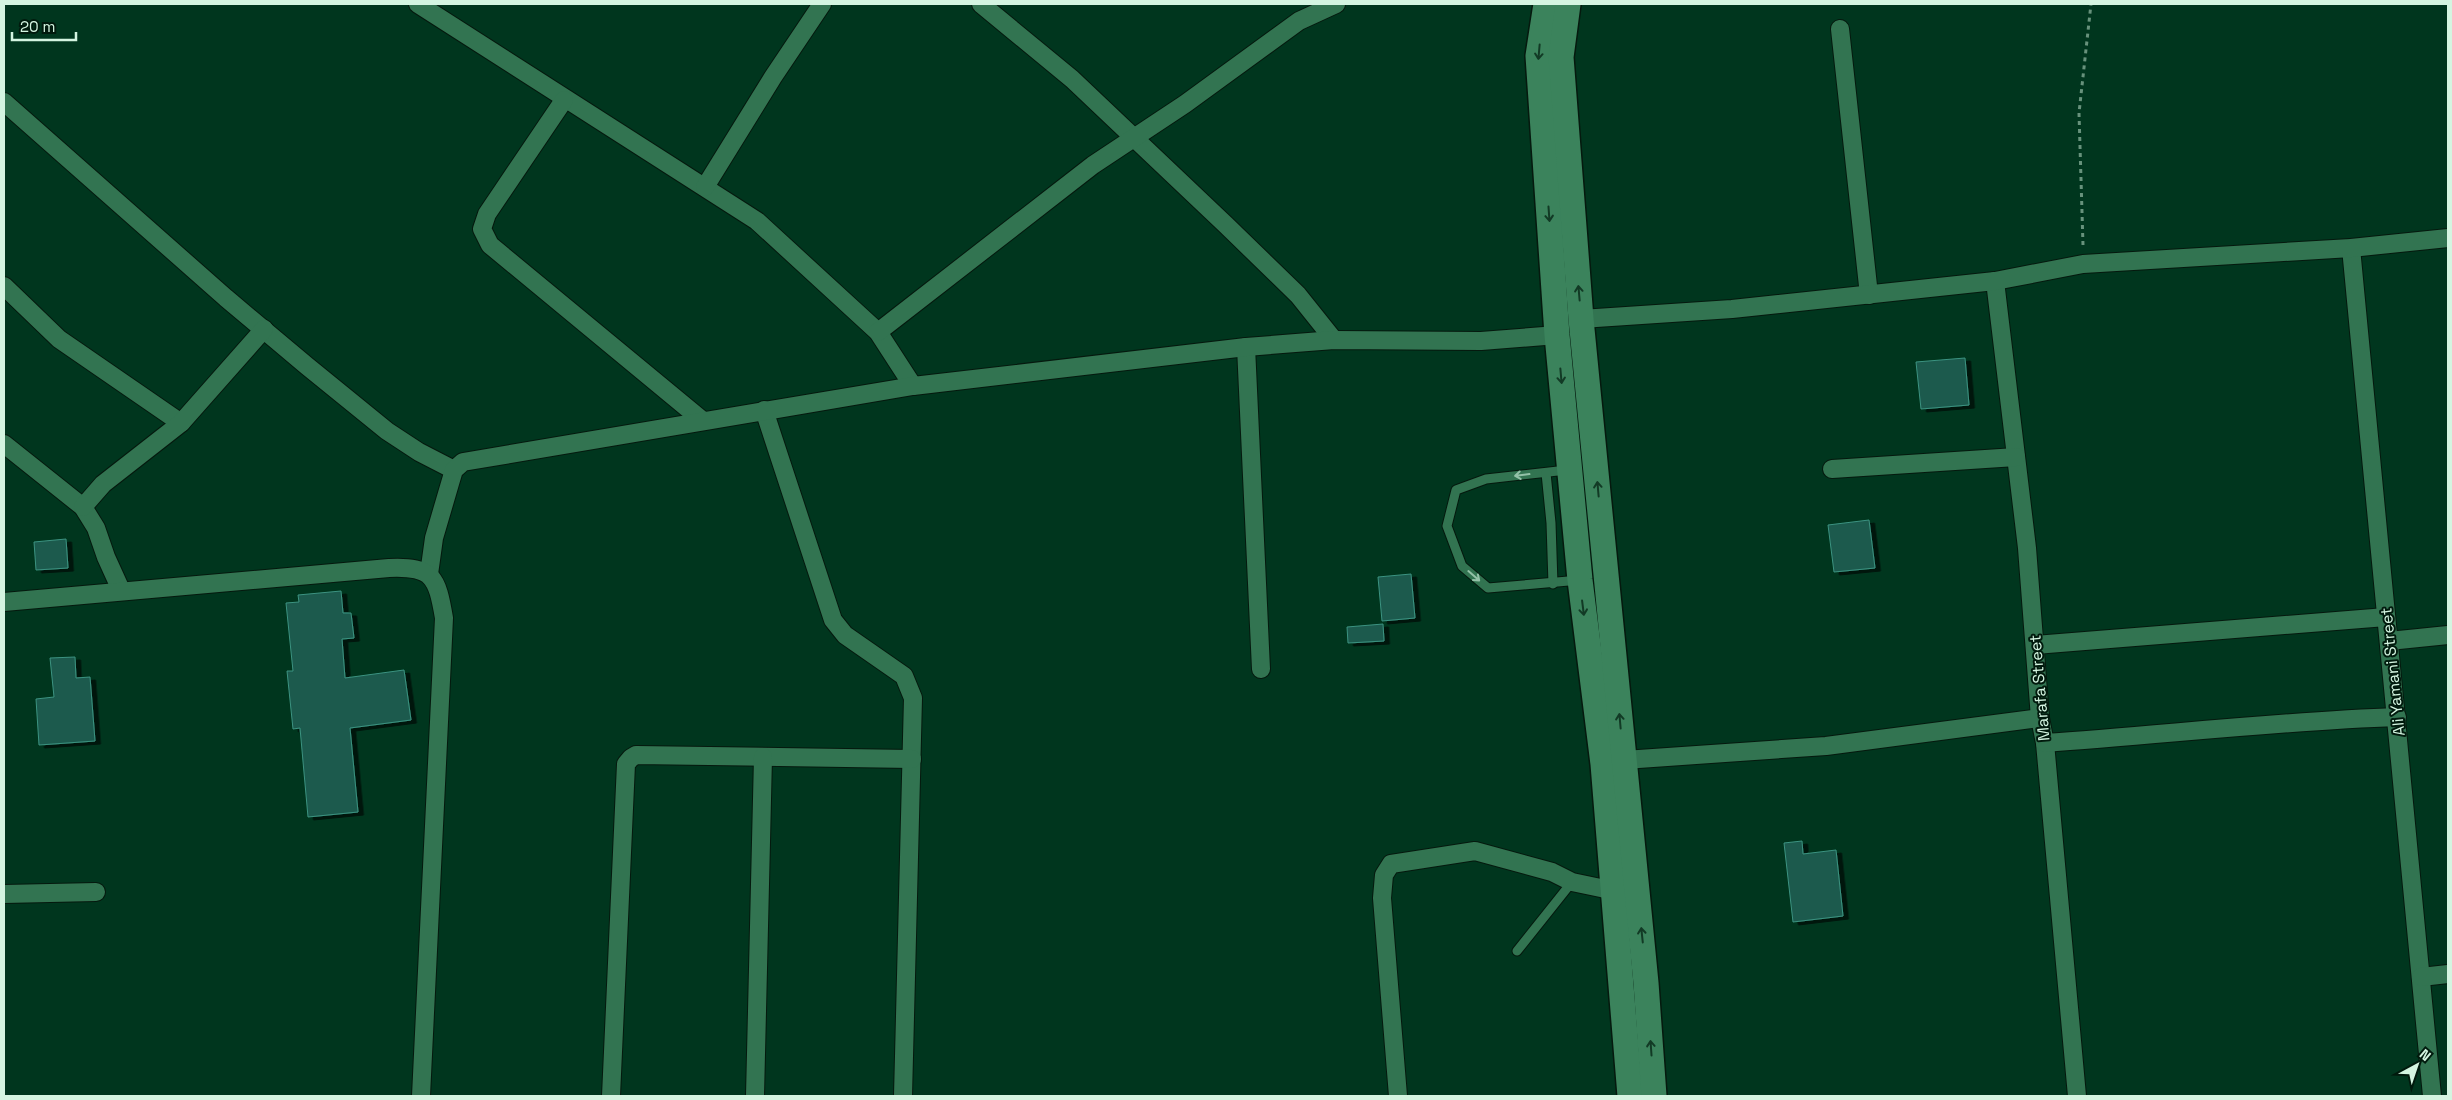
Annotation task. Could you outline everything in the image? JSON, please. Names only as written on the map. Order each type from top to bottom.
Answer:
[{"type":"main road","points":[[1546,4],[1538,56],[1557,335],[1580,580],[1603,764],[1615,891],[1654,1096]]},
{"type":"main road","points":[[1568,4],[1560,57],[1581,319],[1575,521],[1624,760],[1634,985],[1630,1096]]},
{"type":"street","points":[[418,4],[564,100],[622,133],[757,222],[878,332],[912,386]]},
{"type":"street","points":[[705,187],[822,4]]},
{"type":"street","points":[[981,4],[1072,79],[1298,296],[1334,340]]},
{"type":"street","points":[[878,332],[1093,165],[1185,104],[1299,21],[1336,4]]},
{"type":"street","points":[[1840,29],[1869,295]]},
{"type":"street","points":[[564,100],[488,214],[482,229],[490,245],[703,421]]},
{"type":"street","points":[[4,102],[144,227],[387,431],[419,452],[454,470]]},
{"type":"street","points":[[1581,319],[1732,309],[1869,295],[1995,281],[2084,264],[2351,248],[2448,238]]},
{"type":"street","name":"Ali Yamani Street","points":[[2351,248],[2386,617],[2390,640],[2432,1096]]},
{"type":"street","name":"Marafa Street","points":[[1995,281],[2036,645],[2040,718],[2077,1096]]},
{"type":"street","points":[[4,286],[59,339],[181,423]]},
{"type":"street","points":[[84,507],[103,484],[181,423],[264,329]]},
{"type":"street","points":[[429,574],[434,538],[454,470],[463,462],[912,386],[1246,347],[1334,340],[1481,341],[1557,335]]},
{"type":"street","points":[[1246,347],[1261,669]]},
{"type":"street","points":[[764,410],[833,620],[846,635],[904,676],[914,698],[902,1096]]},
{"type":"street","points":[[4,444],[84,507],[96,528],[106,557],[122,590]]},
{"type":"street","points":[[1832,469],[2016,457]]},
{"type":"street","points":[[4,602],[122,590],[389,568],[411,567],[429,574],[439,588],[444,618],[420,1096]]},
{"type":"street","points":[[2036,645],[2386,617]]},
{"type":"street","points":[[2390,640],[2448,635]]},
{"type":"street","points":[[2044,744],[2192,732],[2306,720],[2396,717]]},
{"type":"street","points":[[1624,760],[1826,746],[2040,718]]},
{"type":"street","points":[[611,1096],[626,764],[630,758],[636,755],[912,759]]},
{"type":"street","points":[[755,1096],[763,757]]},
{"type":"street","points":[[1398,1096],[1382,898],[1384,875],[1391,864],[1475,851],[1552,872],[1572,882],[1615,891]]},
{"type":"street","points":[[4,894],[96,892]]},
{"type":"street","points":[[2421,977],[2448,974]]},
{"type":"lane","points":[[1570,470],[1486,480],[1456,490],[1447,526],[1462,566],[1488,588],[1553,584],[1580,580]]},
{"type":"lane","points":[[1546,472],[1575,521],[1553,584]]},
{"type":"lane","points":[[1517,951],[1572,882]]},
{"type":"path","points":[[2084,264],[2079,113],[2091,4]]},
{"type":"building","points":[[1965,358],[1969,405],[1921,409],[1916,362]]},
{"type":"building","points":[[1869,520],[1875,568],[1834,572],[1828,525]]},
{"type":"building","points":[[66,539],[68,568],[36,570],[34,542]]},
{"type":"building","points":[[1411,574],[1415,618],[1382,621],[1378,577]]},
{"type":"building","points":[[341,591],[343,613],[351,613],[354,638],[342,639],[345,678],[404,670],[411,720],[350,728],[358,812],[308,817],[300,728],[293,729],[287,671],[293,671],[286,603],[299,602],[298,595]]},
{"type":"building","points":[[1383,624],[1384,641],[1348,643],[1347,627]]},
{"type":"building","points":[[75,657],[76,678],[90,677],[95,741],[39,745],[36,699],[54,697],[50,658]]},
{"type":"building","points":[[1802,841],[1803,854],[1836,850],[1843,916],[1793,922],[1784,843]]}]
